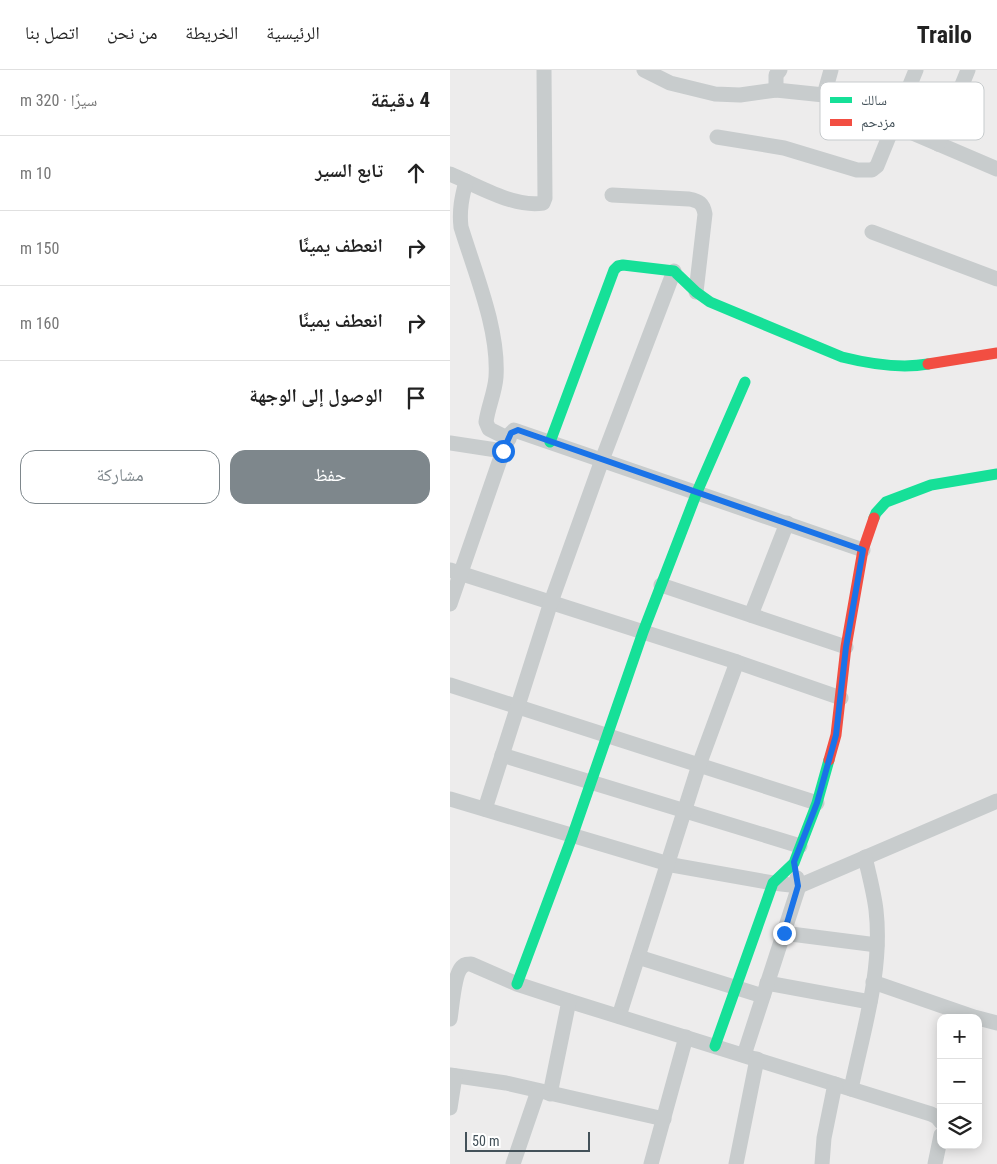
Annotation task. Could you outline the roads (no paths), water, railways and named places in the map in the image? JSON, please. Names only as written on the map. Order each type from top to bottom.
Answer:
[{"type":"street","points":[[450,174],[506,198],[524,202],[543,202],[545,198],[544,70]]},
{"type":"street","points":[[644,70],[670,83],[716,94],[740,95],[776,90],[820,95]]},
{"type":"street","points":[[776,90],[776,75],[780,70]]},
{"type":"street","points":[[911,82],[916,70]]},
{"type":"street","points":[[963,82],[968,70]]},
{"type":"street","points":[[717,137],[784,148],[863,171],[872,170],[877,166],[888,140]]},
{"type":"street","points":[[929,140],[997,169]]},
{"type":"street","points":[[938,144],[940,140]]},
{"type":"street","points":[[466,181],[460,205],[461,227],[492,329],[496,353],[496,379],[486,422],[489,428],[506,445]]},
{"type":"street","points":[[612,195],[689,199],[698,201],[704,206],[706,214],[696,292]]},
{"type":"street","points":[[872,232],[997,279]]},
{"type":"street","points":[[550,442],[614,270],[618,266],[628,265],[674,271],[696,292],[710,302],[842,357],[862,362],[913,367],[997,353]]},
{"type":"street","points":[[485,810],[551,602],[602,460],[674,271]]},
{"type":"street","points":[[517,984],[592,781],[643,632],[697,492],[745,382]]},
{"type":"street","points":[[450,604],[455,571],[511,433],[518,430],[863,550]]},
{"type":"street","points":[[450,443],[506,445]]},
{"type":"street","points":[[714,1046],[773,883],[794,862],[817,803],[836,735],[846,647],[863,550],[876,513],[886,502],[931,485],[997,474]]},
{"type":"street","points":[[751,615],[787,524]]},
{"type":"street","points":[[455,571],[737,662],[841,698]]},
{"type":"street","points":[[661,585],[846,647]]},
{"type":"street","points":[[620,1016],[699,765],[737,662]]},
{"type":"street","points":[[450,685],[817,803]]},
{"type":"street","points":[[502,755],[800,846]]},
{"type":"street","points":[[450,799],[668,864],[798,886],[997,801]]},
{"type":"street","points":[[851,1089],[870,1002],[877,945],[876,910],[865,857]]},
{"type":"street","points":[[736,1164],[750,1057],[765,989],[798,886],[794,862]]},
{"type":"street","points":[[784,933],[877,945]]},
{"type":"street","points":[[638,957],[736,987],[870,1002]]},
{"type":"street","points":[[450,1018],[457,975],[461,967],[465,964],[471,964],[517,984],[937,1117]]},
{"type":"street","points":[[873,982],[966,1014]]},
{"type":"street","points":[[513,1164],[544,1092],[569,1001]]},
{"type":"street","points":[[982,1019],[997,1023]]},
{"type":"street","points":[[651,1164],[686,1037]]},
{"type":"street","points":[[450,1108],[452,1076],[506,1083],[664,1119]]},
{"type":"street","points":[[822,1164],[824,1138],[835,1084]]},
{"type":"street","points":[[934,1164],[938,1149]]}]
